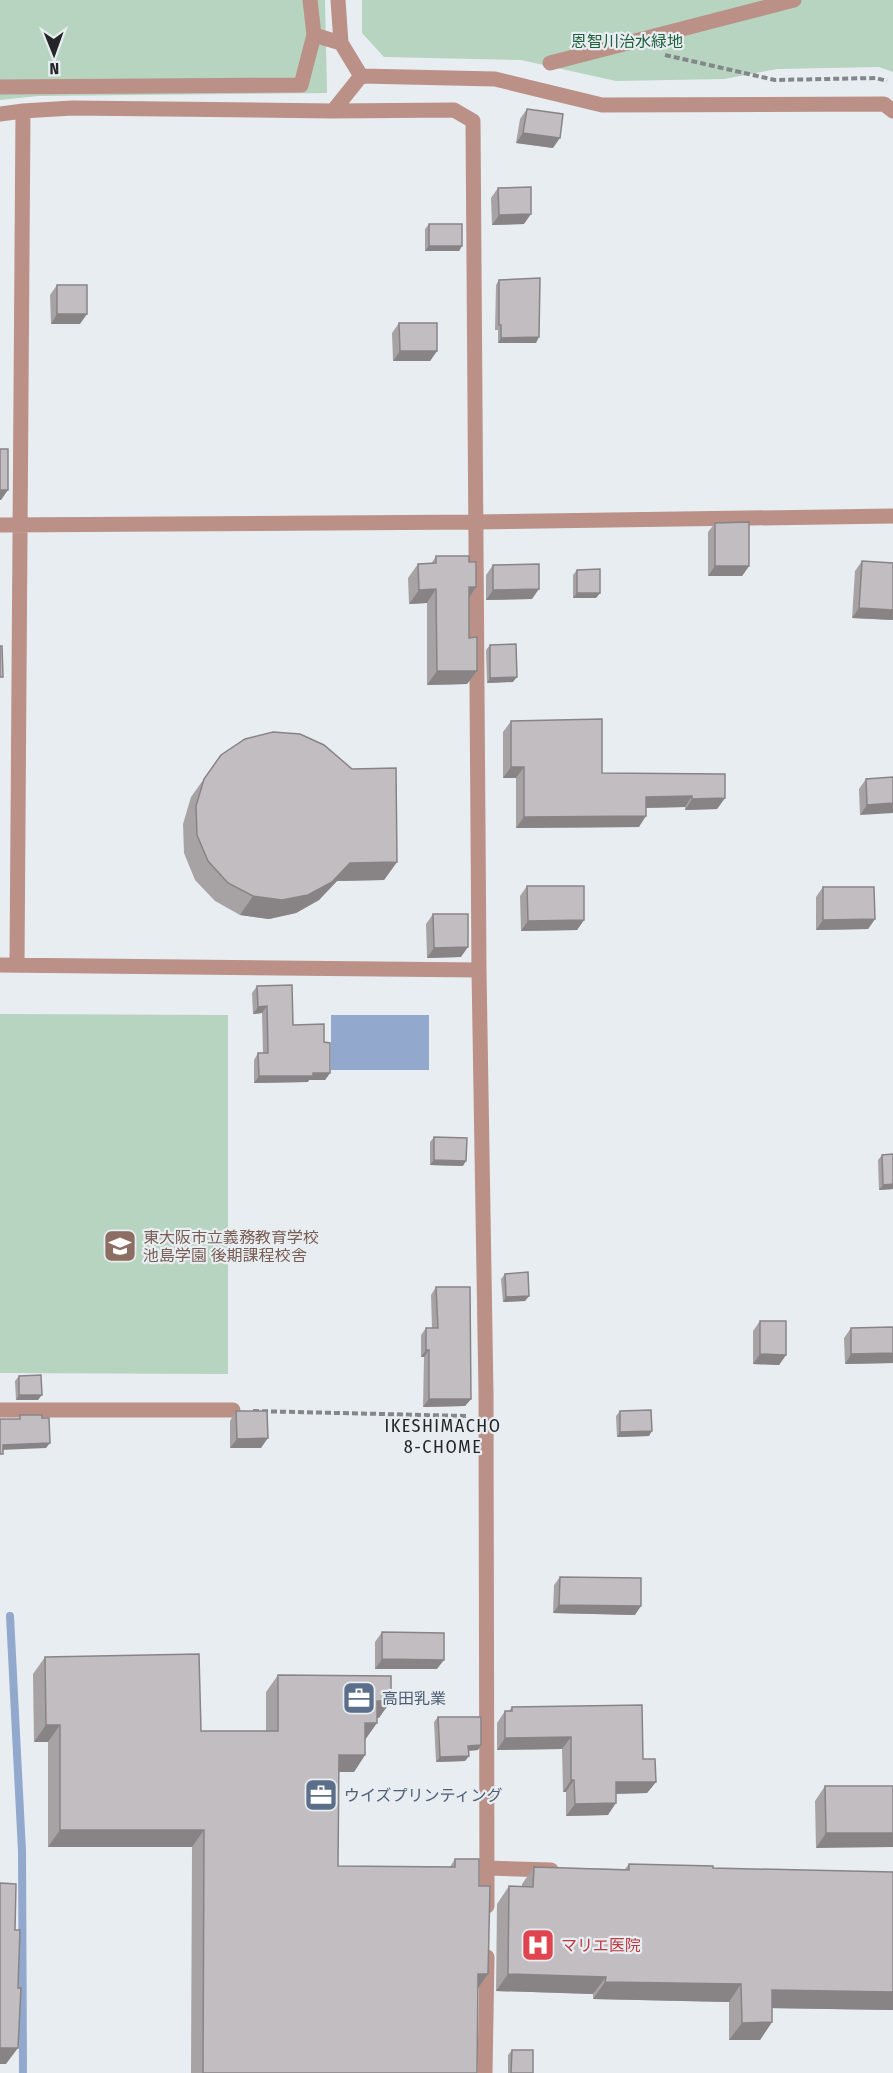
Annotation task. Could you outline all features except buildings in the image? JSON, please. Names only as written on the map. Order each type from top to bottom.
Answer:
[{"type":"street","points":[[0,87],[301,85],[314,35],[310,0]]},
{"type":"street","points":[[338,0],[341,43],[361,76]]},
{"type":"street","points":[[550,63],[794,0]]},
{"type":"street","points":[[314,35],[341,43]]},
{"type":"street","points":[[361,76],[495,79],[602,105],[884,104],[893,111]]},
{"type":"street","points":[[333,111],[361,76]]},
{"type":"street","points":[[0,114],[72,108],[454,110],[473,121],[479,970],[486,1417],[487,1925]]},
{"type":"street","points":[[17,964],[23,111]]},
{"type":"street","points":[[0,525],[893,516]]},
{"type":"street","points":[[0,965],[479,970]]},
{"type":"street","points":[[0,1410],[233,1410]]},
{"type":"street","points":[[488,1868],[571,1870]]},
{"type":"street","points":[[485,2073],[487,1948]]},
{"type":"path","points":[[659,34],[665,56],[775,80],[876,78],[893,83]]},
{"type":"path","points":[[233,1410],[486,1417]]},
{"type":"green space","points":[[0,0],[325,0],[327,93],[38,96],[0,100]]},
{"type":"green space","name":"恩智川治水緑地","points":[[362,0],[893,0],[893,72],[879,67],[777,69],[724,79],[616,81],[521,60],[384,57],[362,33]]},
{"type":"green space","name":"東大阪市立義務教育学校 池島学園 後期課程校舎","points":[[0,1014],[228,1015],[228,1374],[0,1373]]},
{"type":"water","points":[[331,1015],[429,1015],[429,1070],[331,1070]]},
{"type":"waterway","points":[[10,1616],[22,1851],[23,2073]]},
{"type":"place","name":"東大阪市立義務教育学校 池島学園 後期課程校舎","points":[[120,1246]]},
{"type":"place","name":"高田乳業","points":[[359,1698]]},
{"type":"place","name":"ウイズプリンティング","points":[[321,1795]]},
{"type":"place","name":"マリエ医院","points":[[538,1945]]},
{"type":"district","name":"IKESHIMACHO 8-CHOME","points":[[443,1436]]}]
